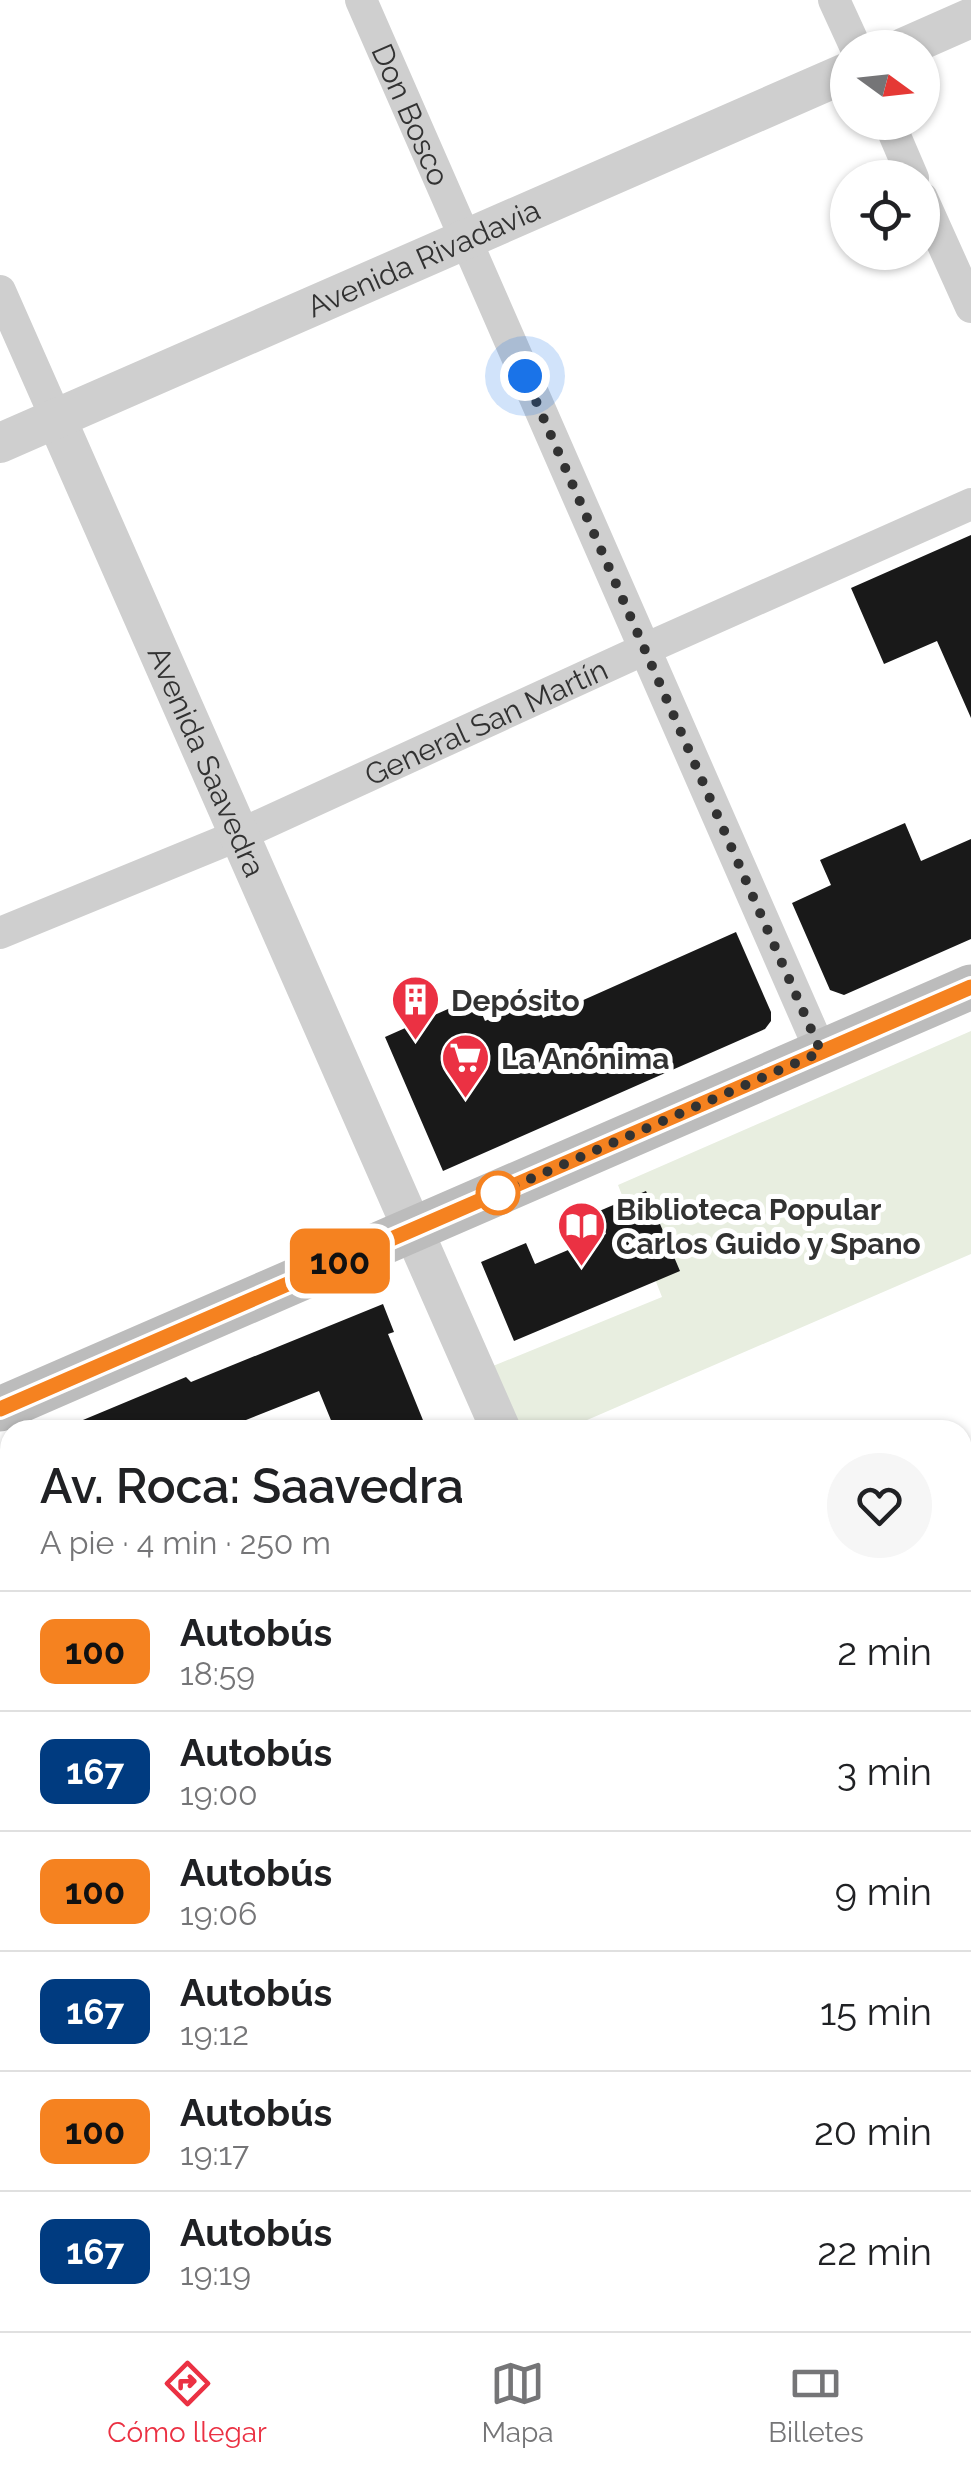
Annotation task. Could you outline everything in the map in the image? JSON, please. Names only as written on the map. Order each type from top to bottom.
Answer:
[{"type":"main road","points":[[3,1399],[412,1230],[971,987]]},
{"type":"street","name":"Don Bosco","points":[[361,0],[821,1052]]},
{"type":"street","points":[[834,0],[848,30]]},
{"type":"street","points":[[940,31],[971,18]]},
{"type":"street","name":"Avenida Rivadavia","points":[[0,443],[830,80]]},
{"type":"street","points":[[940,238],[971,307]]},
{"type":"street","name":"Avenida Saavedra","points":[[0,291],[497,1420]]},
{"type":"street","name":"General San Martín","points":[[0,933],[239,835],[644,648],[971,504]]},
{"type":"shaded area","points":[[971,1031],[971,1254],[587,1420],[516,1420],[493,1366],[662,1297],[618,1185]]},
{"type":"building","points":[[971,535],[971,718],[937,641],[884,664],[851,588]]},
{"type":"building","points":[[905,823],[921,861],[971,839],[971,939],[844,995],[830,990],[792,903],[831,885],[820,860]]},
{"type":"building","points":[[736,932],[771,1012],[765,1029],[443,1171],[385,1037],[475,997],[485,1021],[535,999],[543,1018]]},
{"type":"building","name":"Biblioteca Popular Carlos Guido y Spano","points":[[646,1191],[680,1271],[514,1341],[481,1262],[526,1243],[535,1264],[606,1234],[597,1212]]},
{"type":"building","points":[[383,1304],[394,1332],[388,1334],[423,1420],[331,1420],[319,1391],[246,1420],[83,1420],[186,1377],[191,1382]]},
{"type":"bus line","name":"100","points":[[0,1409],[971,987]]},
{"type":"place","name":"Depósito","points":[[416,1042]]},
{"type":"place","name":"La Anónima","points":[[466,1100]]},
{"type":"place","name":"Biblioteca Popular Carlos Guido y Spano","points":[[581,1268]]},
{"type":"route","points":[[498,1193],[821,1052],[525,376]]}]
